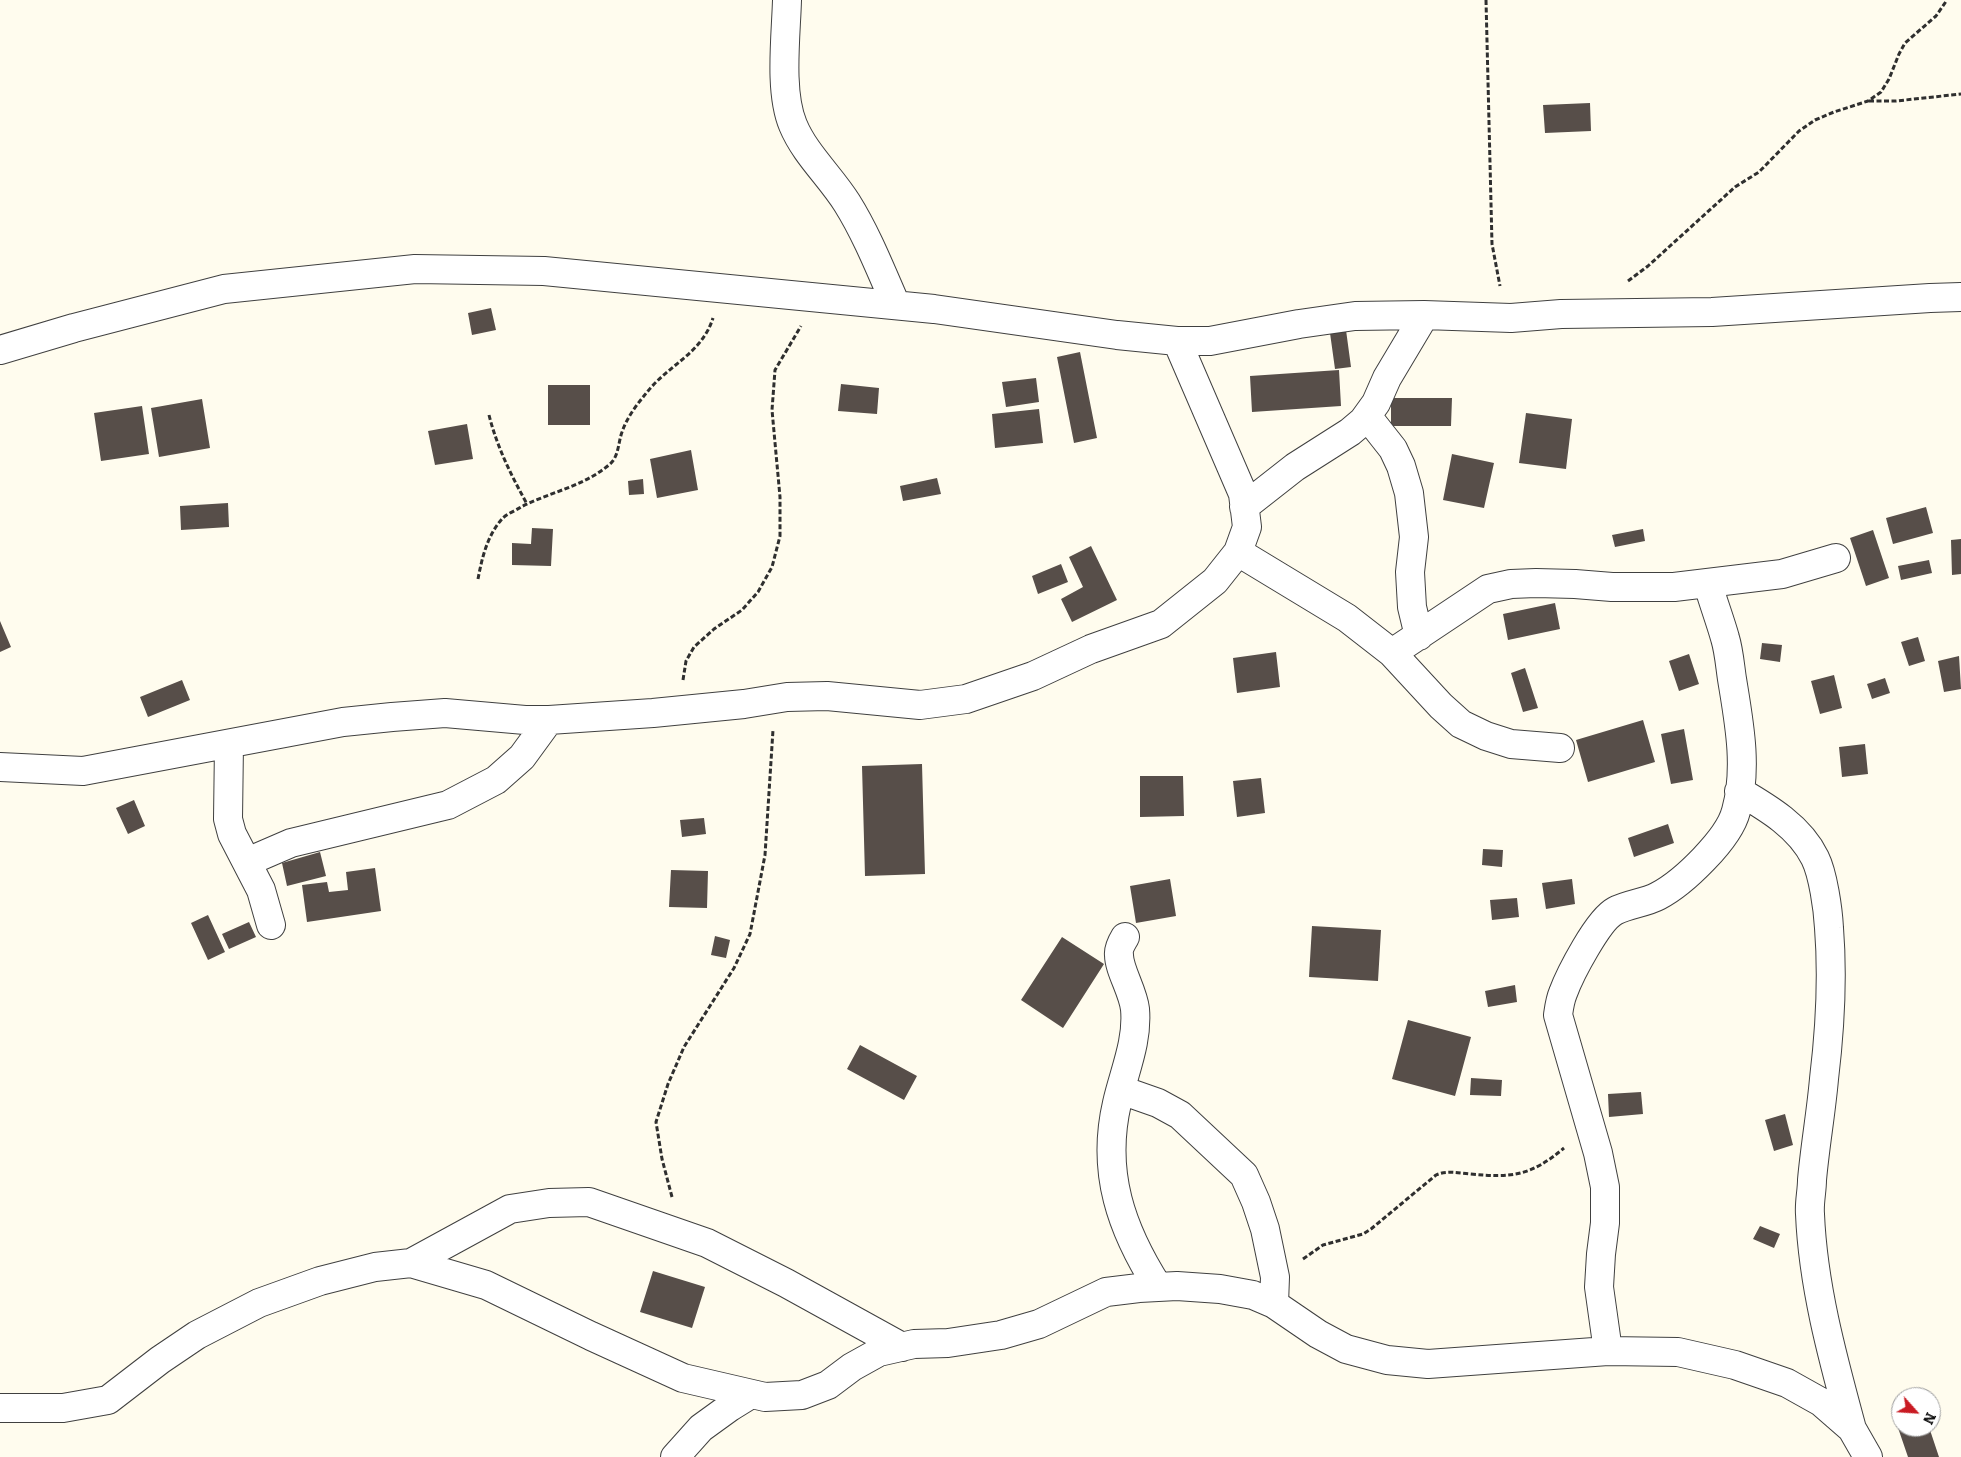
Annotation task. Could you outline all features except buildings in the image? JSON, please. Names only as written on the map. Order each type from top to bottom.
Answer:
[{"type":"street","points":[[786,0],[786,96],[792,124],[804,146],[847,202],[865,236],[896,305]]},
{"type":"street","points":[[0,350],[74,328],[224,289],[415,269],[544,271],[934,309],[1117,336],[1177,341],[1210,341],[1299,324],[1355,316],[1510,318],[1587,313],[1712,312],[1961,297]]},
{"type":"street","points":[[1244,507],[1295,466],[1350,432],[1367,416],[1376,403],[1386,378],[1424,316]]},
{"type":"street","points":[[0,767],[83,771],[343,722],[392,717],[445,714],[549,720],[683,710],[774,699],[827,696],[920,705],[966,699],[1033,676],[1091,649],[1161,624],[1215,581],[1238,552],[1247,527],[1243,494],[1177,341]]},
{"type":"street","points":[[1367,416],[1393,448],[1409,493],[1414,537],[1410,572],[1412,607],[1419,636]]},
{"type":"street","points":[[1238,552],[1347,618],[1392,653],[1441,706],[1461,724],[1486,736],[1511,744],[1560,748]]},
{"type":"street","points":[[1392,653],[1488,588],[1511,584],[1674,587],[1782,574],[1836,558]]},
{"type":"street","points":[[1608,1351],[1599,1287],[1600,1254],[1605,1222],[1605,1187],[1598,1153],[1588,1125],[1558,1016],[1563,994],[1582,955],[1605,919],[1615,911],[1658,896],[1703,859],[1726,833],[1736,812],[1740,791],[1742,748],[1726,639],[1708,584]]},
{"type":"street","points":[[247,862],[291,843],[448,805],[496,780],[522,757],[549,720]]},
{"type":"street","points":[[229,744],[228,819],[232,834],[261,890],[271,925]]},
{"type":"street","points":[[1740,791],[1768,808],[1798,833],[1816,858],[1828,906],[1832,962],[1829,1030],[1810,1213],[1817,1276],[1826,1327],[1852,1429],[1868,1457]]},
{"type":"street","points":[[1125,937],[1118,953],[1130,986],[1135,1009],[1134,1036],[1112,1133],[1111,1165],[1116,1201],[1139,1257],[1158,1287]]},
{"type":"street","points":[[1121,1090],[1158,1103],[1180,1115],[1244,1175],[1265,1229],[1275,1277],[1274,1304]]},
{"type":"street","points":[[0,1408],[63,1408],[108,1400],[197,1335],[259,1303],[320,1281],[375,1267],[411,1263],[510,1209],[549,1203],[589,1202],[707,1243],[786,1283],[902,1347]]},
{"type":"street","points":[[411,1263],[486,1285],[591,1336],[684,1378],[764,1397],[802,1395],[828,1385],[852,1367],[880,1352],[914,1344],[948,1343],[1001,1335],[1039,1324],[1106,1292],[1158,1287],[1220,1289],[1252,1295],[1274,1304],[1318,1334],[1346,1349],[1387,1360],[1428,1364],[1608,1351],[1678,1352],[1735,1365],[1787,1383],[1821,1402],[1852,1429]]},
{"type":"street","points":[[675,1457],[701,1428],[751,1394]]},
{"type":"path","points":[[1486,0],[1492,244],[1501,294],[1510,318]]},
{"type":"path","points":[[1868,101],[1880,92],[1889,79],[1898,54],[1905,43],[1936,16],[1947,0]]},
{"type":"path","points":[[1587,313],[1648,266],[1735,188],[1760,172],[1799,131],[1815,120],[1868,101],[1896,101],[1961,94]]},
{"type":"path","points":[[478,579],[487,543],[502,518],[527,504],[566,489],[611,463],[618,449],[621,433],[629,417],[648,390],[667,371],[695,350],[704,338],[713,320],[717,288]]},
{"type":"path","points":[[683,710],[682,681],[686,661],[694,646],[714,629],[742,610],[758,592],[772,567],[780,536],[780,497],[772,410],[775,370],[798,331],[823,299]]},
{"type":"path","points":[[489,415],[494,438],[508,470],[527,504]]},
{"type":"path","points":[[682,1234],[662,1159],[656,1122],[668,1084],[684,1047],[734,968],[750,934],[765,855],[773,748],[774,699]]},
{"type":"path","points":[[1275,1277],[1290,1270],[1322,1245],[1363,1234],[1371,1229],[1436,1175],[1449,1172],[1511,1176],[1548,1161],[1588,1125]]}]
